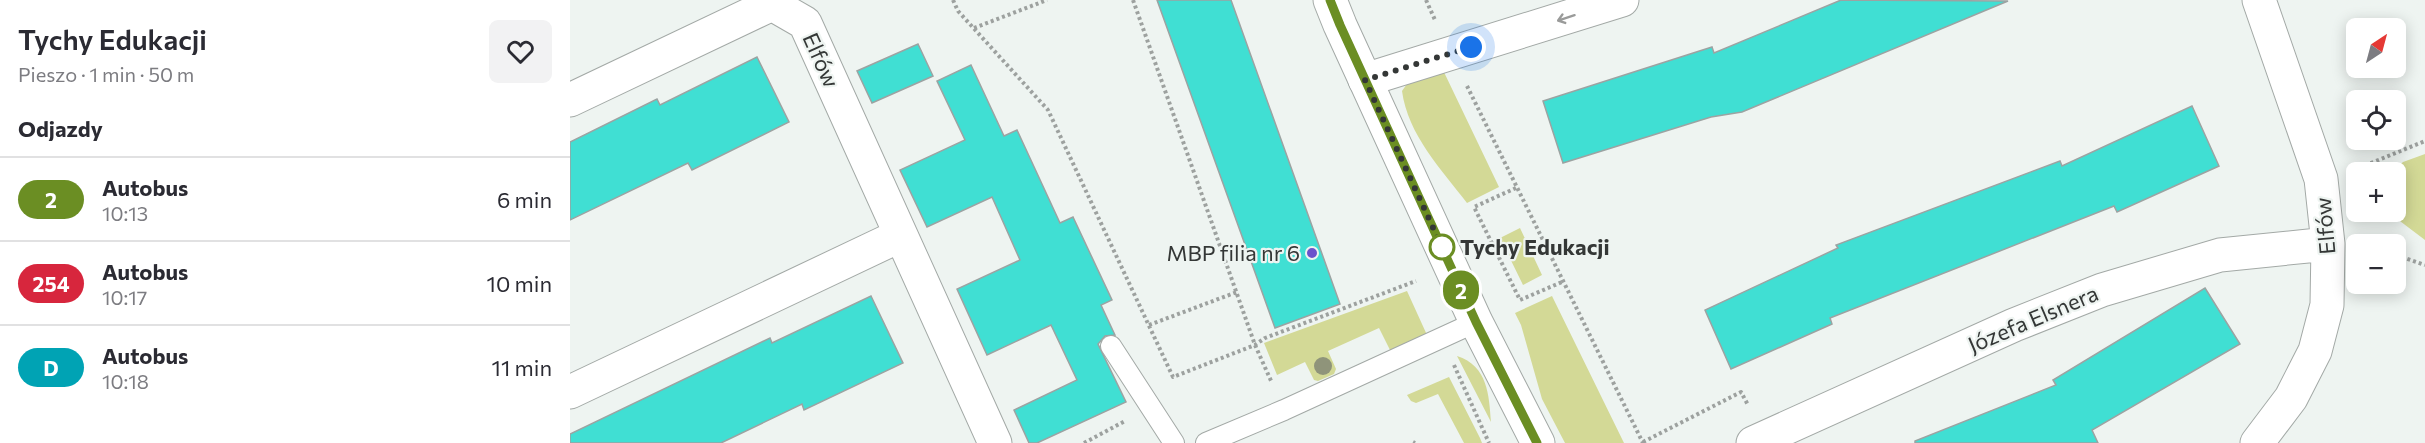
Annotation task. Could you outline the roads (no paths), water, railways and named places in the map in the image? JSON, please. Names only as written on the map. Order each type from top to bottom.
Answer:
[{"type":"street","points":[[1330,0],[1476,322],[1538,443]]},
{"type":"street","points":[[1365,80],[1622,0]]},
{"type":"street","name":"Elfów","points":[[2256,443],[2291,398],[2316,351],[2327,305],[2328,244],[2321,179],[2259,0]]},
{"type":"street","name":"Elfów","points":[[570,100],[772,4],[805,23],[899,236],[995,443]]},
{"type":"street","points":[[570,392],[899,236]]},
{"type":"street","name":"Józefa Elsnera","points":[[1753,443],[2014,325],[2102,290],[2220,255],[2328,244]]},
{"type":"lane","points":[[1206,443],[1476,322]]},
{"type":"lane","points":[[1111,346],[1174,443]]},
{"type":"place","name":"Tychy Edukacji","points":[[1442,247]]},
{"type":"place","name":"MBP filia nr 6","points":[[1312,253]]}]
